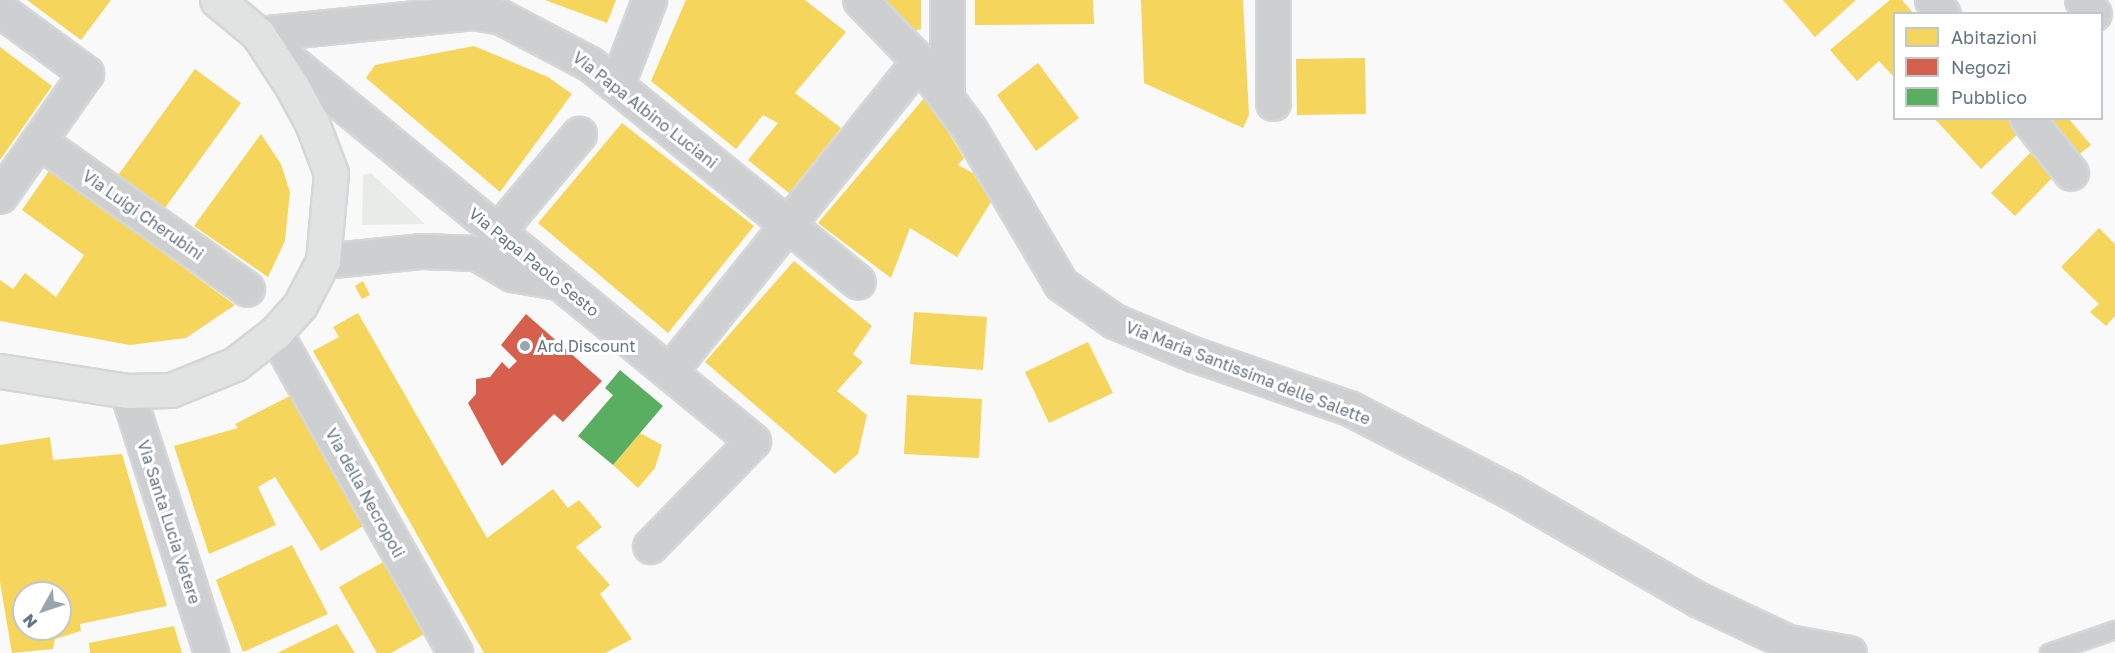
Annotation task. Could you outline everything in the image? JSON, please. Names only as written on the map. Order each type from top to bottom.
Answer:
[{"type":"main road","points":[[0,371],[127,390],[171,390],[202,380],[235,364],[275,333],[300,305],[323,261],[331,173],[312,123],[258,34],[217,0]]},
{"type":"street","points":[[617,84],[649,0]]},
{"type":"street","name":"Via Maria Santissima delle Salette","points":[[860,0],[919,62],[970,130],[1061,284],[1114,321],[1193,354],[1349,408],[1510,491],[1707,604],[1788,642],[1849,653]]},
{"type":"street","points":[[947,0],[947,99]]},
{"type":"street","points":[[1273,0],[1274,103]]},
{"type":"street","points":[[1932,0],[1941,12]]},
{"type":"street","points":[[2082,0],[2092,12]]},
{"type":"street","points":[[0,10],[86,73],[0,196]]},
{"type":"street","name":"Via Papa Albino Luciani","points":[[258,34],[473,12],[501,17],[532,30],[617,84],[858,282]]},
{"type":"street","name":"Via Papa Paolo Sesto","points":[[258,34],[753,441],[650,546]]},
{"type":"street","points":[[669,372],[919,62]]},
{"type":"street","points":[[2029,120],[2071,173]]},
{"type":"street","points":[[497,232],[579,134]]},
{"type":"street","name":"Via Luigi Cherubini","points":[[39,141],[247,289]]},
{"type":"street","points":[[323,261],[423,251],[476,253],[512,274],[559,282]]},
{"type":"street","name":"Via della Necropoli","points":[[275,333],[455,653]]},
{"type":"street","name":"Via Santa Lucia Vetere","points":[[127,390],[210,653]]},
{"type":"lane","points":[[2049,653],[2115,630]]},
{"type":"shaded area","points":[[371,173],[425,224],[362,225],[363,175]]},
{"type":"building: Abitazioni","points":[[27,0],[111,0],[81,40]]},
{"type":"building: Abitazioni","points":[[545,0],[616,0],[607,23]]},
{"type":"building: Abitazioni","points":[[686,0],[805,0],[846,32],[795,93],[841,128],[789,193],[748,160],[778,123],[763,115],[736,149],[651,81]]},
{"type":"building: Abitazioni","points":[[886,0],[921,0],[921,29],[914,31]]},
{"type":"building: Abitazioni","points":[[975,0],[1093,0],[1094,24],[975,25]]},
{"type":"building: Abitazioni","points":[[1141,0],[1243,0],[1249,115],[1243,128],[1144,83]]},
{"type":"building: Abitazioni","points":[[1783,0],[1856,0],[1815,37]]},
{"type":"building: Abitazioni","points":[[1890,0],[1902,0],[1912,12],[1893,12],[1893,76],[1879,61],[1857,81],[1830,50]]},
{"type":"building: Abitazioni","points":[[474,46],[548,77],[572,94],[500,192],[366,78],[375,65]]},
{"type":"building: Abitazioni","points":[[0,47],[52,86],[0,160]]},
{"type":"building: Abitazioni","points":[[1365,58],[1366,114],[1297,115],[1296,59]]},
{"type":"building: Abitazioni","points":[[1038,63],[1079,118],[1036,151],[997,95]]},
{"type":"building: Abitazioni","points":[[195,69],[241,103],[162,212],[116,178]]},
{"type":"building: Abitazioni","points":[[926,96],[964,158],[958,165],[973,173],[991,202],[957,257],[910,228],[891,278],[818,223]]},
{"type":"building: Abitazioni","points":[[1936,120],[2013,120],[2022,130],[1981,169]]},
{"type":"building: Abitazioni","points":[[2043,120],[2070,120],[2091,145],[2074,158]]},
{"type":"building: Abitazioni","points":[[622,123],[754,226],[668,333],[538,223]]},
{"type":"building: Abitazioni","points":[[261,134],[281,164],[290,192],[285,241],[268,277],[194,226]]},
{"type":"building: Abitazioni","points":[[2030,153],[2054,176],[2015,216],[1991,193]]},
{"type":"building: Abitazioni","points":[[49,171],[235,305],[186,338],[130,345],[0,321],[0,280],[13,289],[25,273],[56,297],[84,255],[22,210]]},
{"type":"building: Abitazioni","points":[[2099,228],[2115,244],[2115,316],[2106,326],[2090,312],[2099,304],[2061,267]]},
{"type":"building: Abitazioni","points":[[794,261],[872,326],[853,354],[863,362],[837,391],[867,415],[858,454],[835,474],[705,362]]},
{"type":"building: Abitazioni","points":[[363,281],[370,295],[362,299],[355,286]]},
{"type":"building: Abitazioni","points":[[914,312],[987,317],[983,370],[910,364]]},
{"type":"building: Abitazioni","points":[[358,313],[487,538],[553,489],[568,508],[579,500],[602,527],[576,547],[610,585],[600,594],[632,639],[605,653],[484,653],[313,351],[339,337],[333,327]]},
{"type":"building: Abitazioni","points":[[1088,342],[1113,393],[1049,423],[1025,372]]},
{"type":"building: Abitazioni","points":[[907,395],[982,399],[979,458],[904,454]]},
{"type":"building: Abitazioni","points":[[290,396],[365,525],[321,551],[275,477],[258,487],[276,525],[209,554],[174,446],[238,428],[235,424]]},
{"type":"building: Abitazioni","points":[[640,433],[662,445],[655,468],[638,488],[613,465]]},
{"type":"building: Abitazioni","points":[[50,437],[53,460],[122,454],[167,606],[80,624],[81,631],[72,634],[72,581],[12,581],[12,641],[55,641],[53,649],[12,653],[0,582],[0,445]]},
{"type":"building: Abitazioni","points":[[292,545],[328,614],[243,652],[216,580]]},
{"type":"building: Abitazioni","points":[[385,561],[426,633],[391,653],[377,653],[339,587]]},
{"type":"building: Abitazioni","points":[[337,624],[355,653],[277,653]]},
{"type":"building: Abitazioni","points":[[174,626],[182,653],[90,653],[89,643]]},
{"type":"building: Negozi","points":[[526,314],[602,381],[563,422],[554,414],[502,466],[468,403],[476,394],[476,379],[490,377],[502,362],[509,369],[517,361],[501,345]]},
{"type":"building: Pubblico","points":[[620,370],[663,406],[613,465],[578,436],[613,395],[605,388]]},
{"type":"place","name":"Ard Discount","points":[[525,346]]}]
